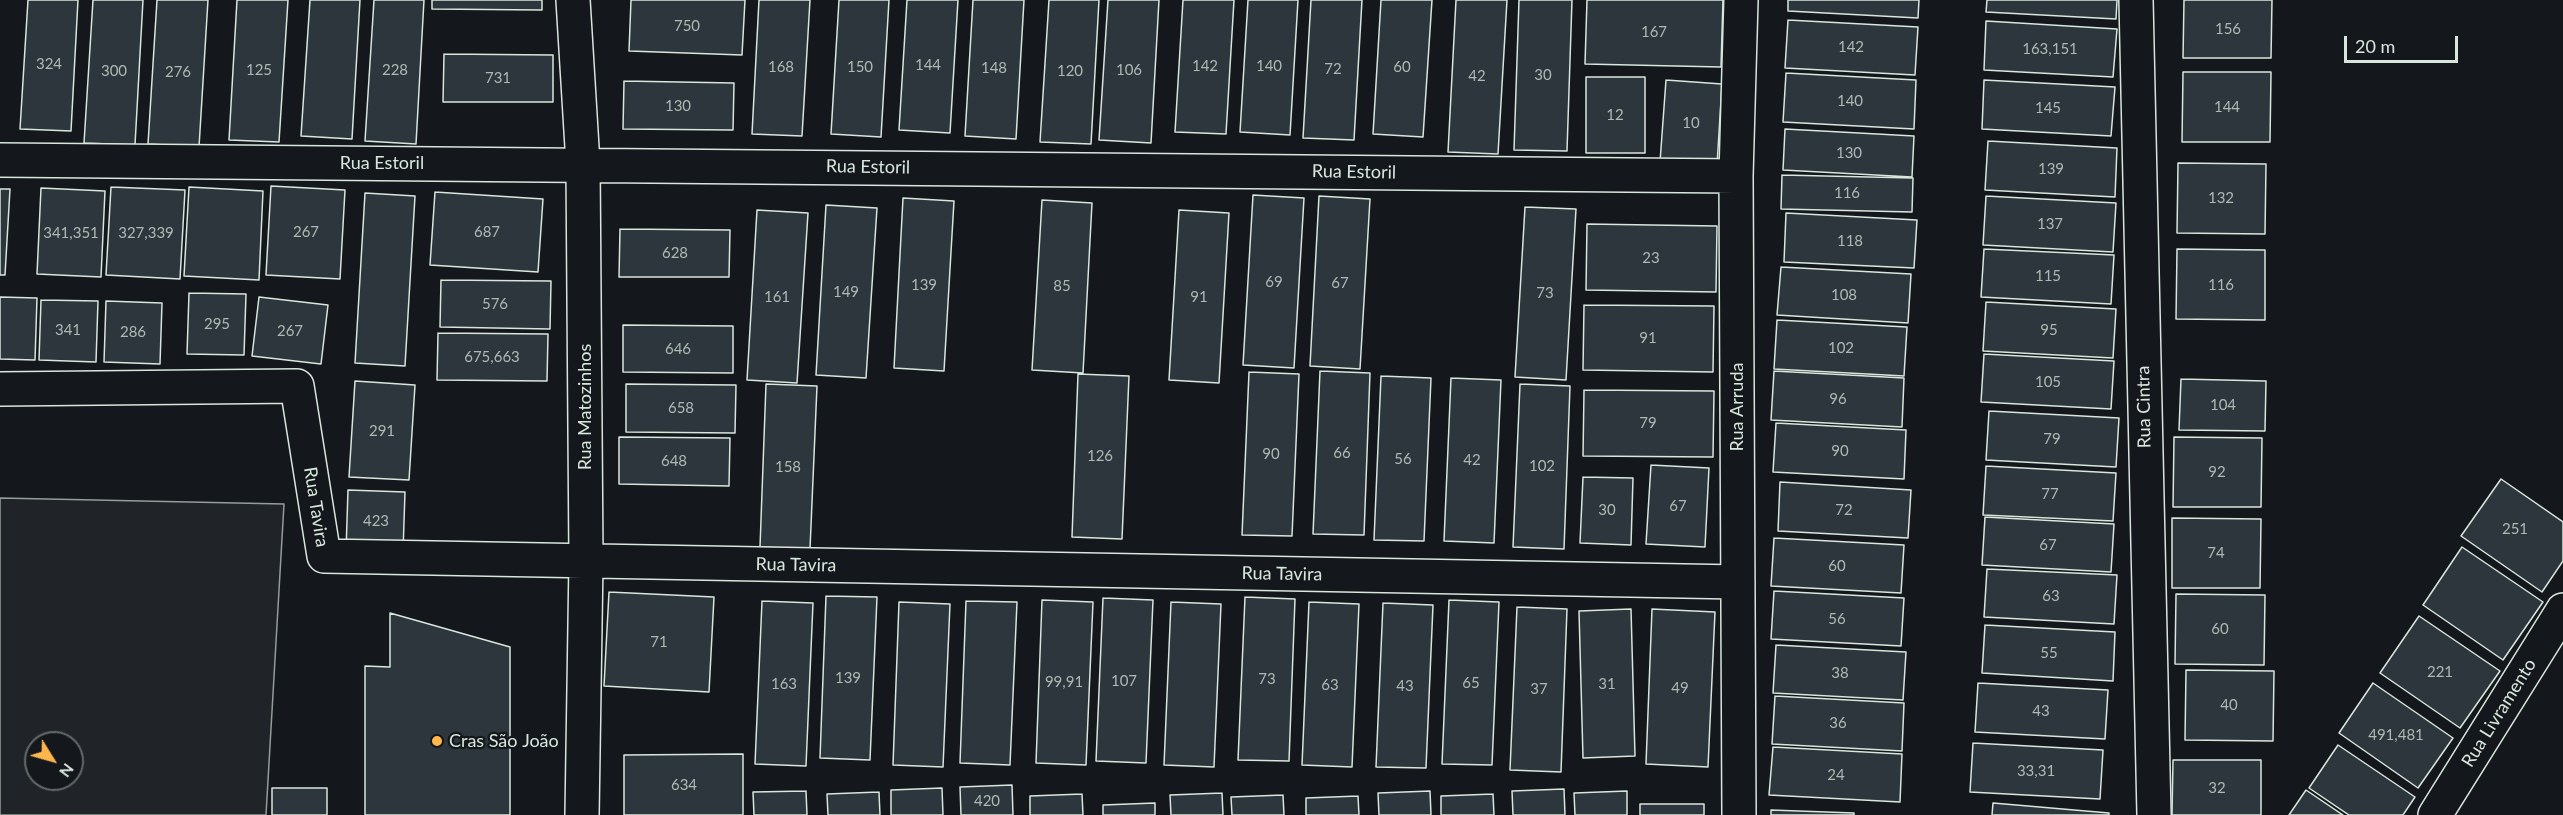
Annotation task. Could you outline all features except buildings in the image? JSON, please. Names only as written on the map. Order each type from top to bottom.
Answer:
[{"type":"street","name":"Rua Matozinhos","points":[[573,0],[583,164],[586,561],[582,815]]},
{"type":"street","name":"Rua Arruda","points":[[1739,815],[1736,176],[1742,0]]},
{"type":"street","name":"Rua Cintra","points":[[2136,0],[2154,815]]},
{"type":"street","name":"Rua Estoril","points":[[0,159],[1736,176]]},
{"type":"street","name":"Rua Tavira","points":[[0,389],[297,386],[324,556],[1738,582]]},
{"type":"street","name":"Rua Livramento","points":[[2435,815],[2563,610]]},
{"type":"shaded area","points":[[0,498],[284,504],[266,815],[0,815]]},
{"type":"place","name":"Cras São João","points":[[437,741]]}]
